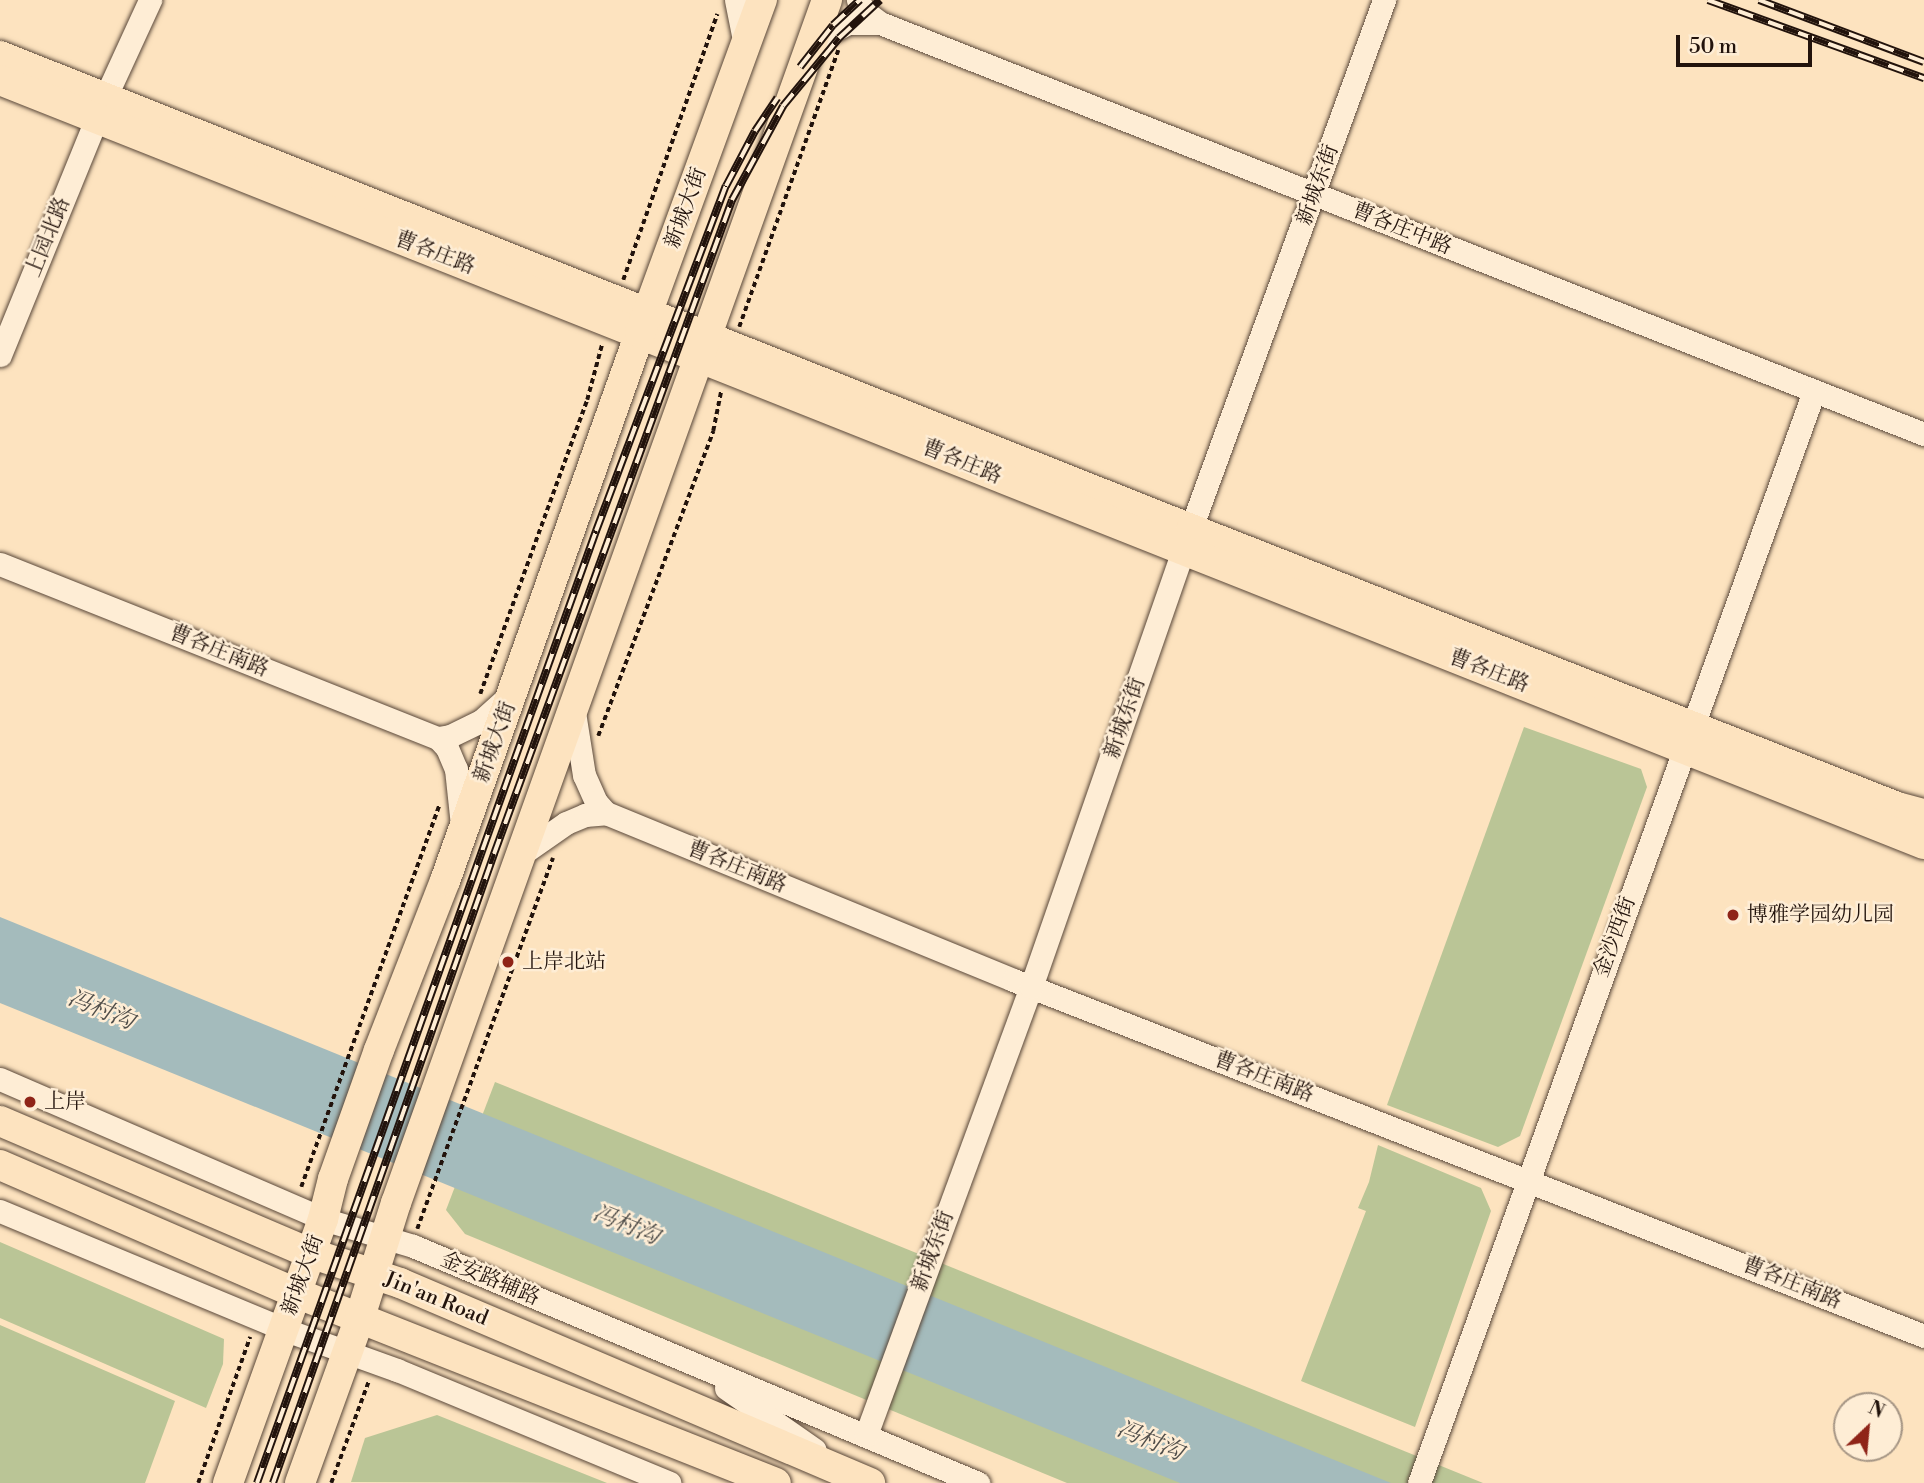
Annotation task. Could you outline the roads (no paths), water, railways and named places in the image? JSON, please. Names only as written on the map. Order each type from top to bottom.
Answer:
[{"type":"main road","name":"新城大街","points":[[228,1483],[323,1219],[321,1173],[367,1045],[462,834],[643,323],[762,0]]},
{"type":"main road","points":[[300,1483],[386,1238],[409,1209],[456,1082],[523,853],[573,709],[715,352],[827,0]]},
{"type":"main road","name":"曹各庄路","points":[[0,56],[100,109]]},
{"type":"main road","name":"曹各庄路","points":[[0,80],[100,109],[1687,736],[1924,844]]},
{"type":"main road","name":"曹各庄路","points":[[1687,736],[1924,814]]},
{"type":"main road","name":"Jin'an Road","points":[[0,1121],[310,1253],[373,1273],[861,1479]]},
{"type":"main road","points":[[0,1165],[296,1293],[776,1483]]},
{"type":"street","name":"上园北路","points":[[0,355],[100,109],[150,0]]},
{"type":"street","name":"曹各庄中路","points":[[858,0],[864,10],[880,23],[1924,434]]},
{"type":"street","name":"新城东街","points":[[866,1436],[1031,987],[1187,540],[1384,0]]},
{"type":"street","points":[[727,7],[745,45]]},
{"type":"street","name":"曹各庄中路","points":[[812,42],[848,23],[880,23]]},
{"type":"street","name":"金沙西街","points":[[1420,1481],[1527,1178],[1814,391]]},
{"type":"street","name":"曹各庄南路","points":[[0,564],[438,738]]},
{"type":"street","points":[[462,834],[456,769],[447,748],[438,738],[468,728],[497,709],[512,694]]},
{"type":"street","points":[[573,709],[584,775],[596,802],[606,813]]},
{"type":"street","points":[[523,853],[566,823],[585,815],[606,813]]},
{"type":"street","name":"曹各庄南路","points":[[606,813],[1031,987],[1527,1178],[1924,1336]]},
{"type":"street","name":"金安路辅路","points":[[0,1079],[323,1219],[413,1246],[978,1483]]},
{"type":"street","points":[[0,1211],[283,1329],[347,1352],[670,1483]]},
{"type":"street","points":[[691,1363],[861,1479]]},
{"type":"water","name":"冯村沟","points":[[0,917],[1391,1483],[1180,1483],[0,1003]]},
{"type":"railway","points":[[800,67],[833,25],[860,0]]},
{"type":"railway","points":[[273,1483],[494,854],[732,200],[783,106],[839,38],[880,0]]},
{"type":"railway","points":[[1708,0],[1924,78]]},
{"type":"railway","points":[[1759,0],[1924,62]]},
{"type":"railway","points":[[257,1483],[596,531],[726,186],[755,131],[777,98]]},
{"type":"place","name":"博雅学园幼儿园","points":[[1733,915]]},
{"type":"place","name":"上岸北站","points":[[508,962]]},
{"type":"place","name":"上岸","points":[[30,1102]]}]
